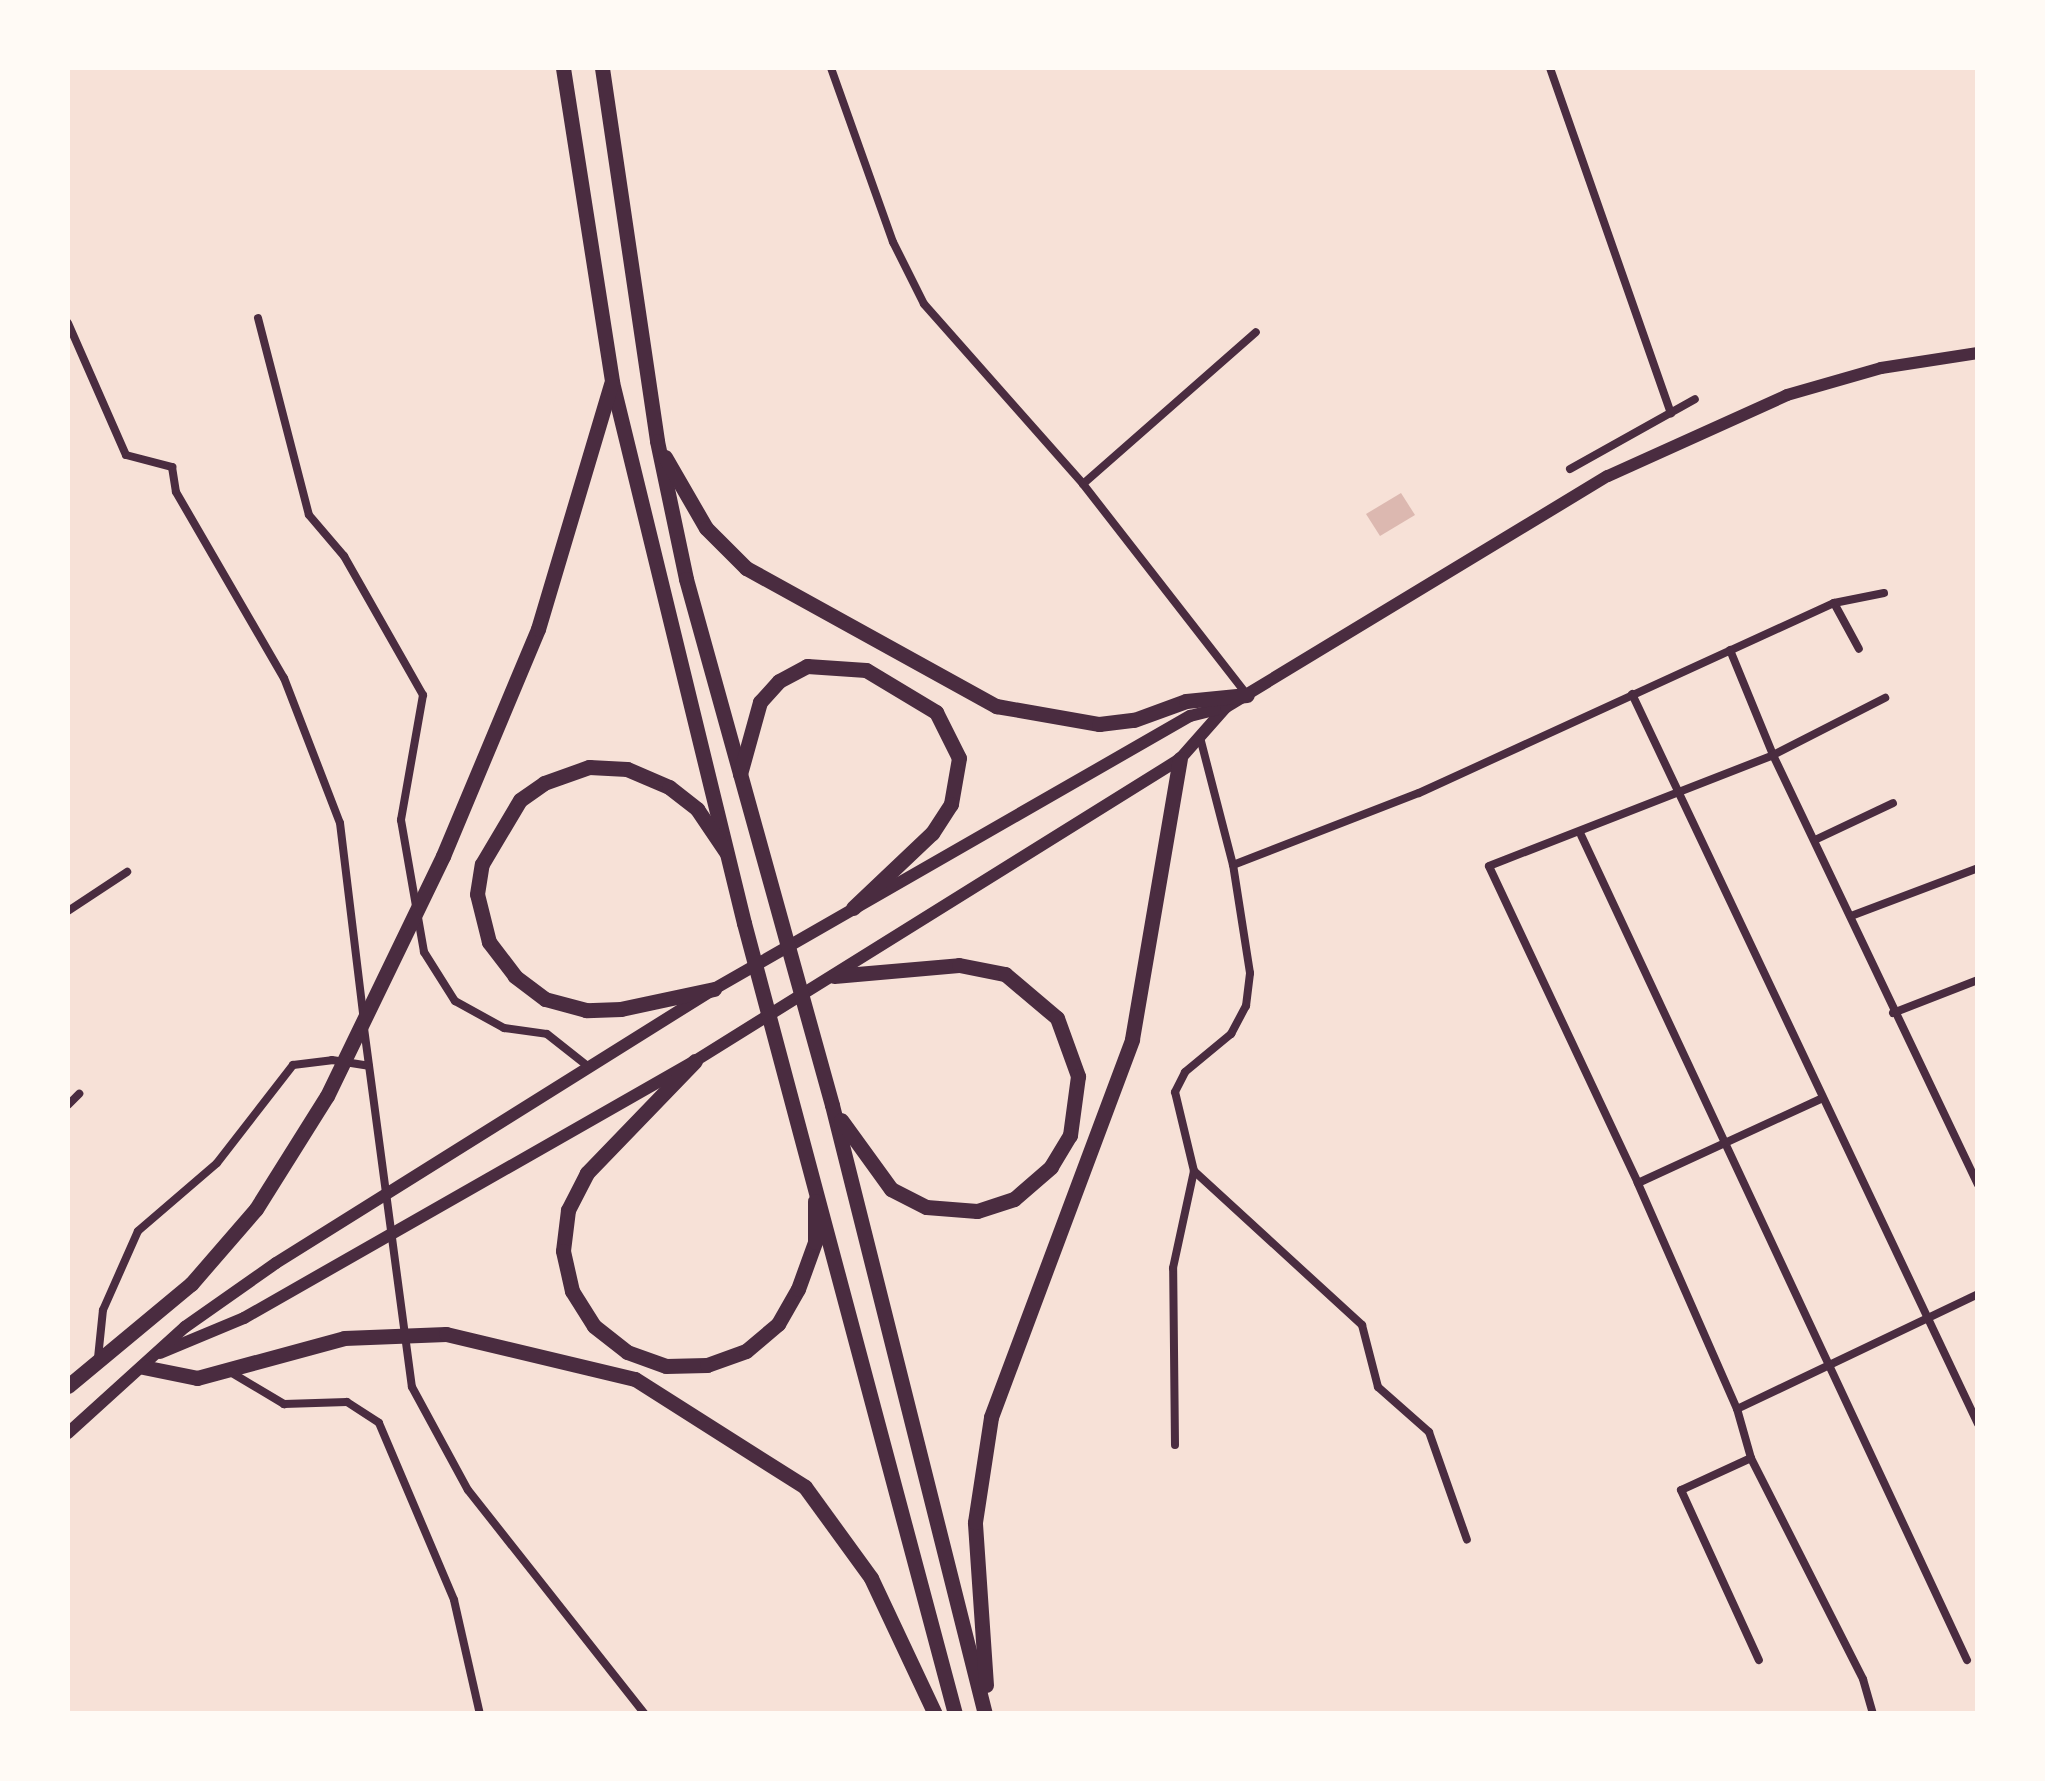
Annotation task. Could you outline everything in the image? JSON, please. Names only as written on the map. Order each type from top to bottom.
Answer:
[{"type":"highway","points":[[563,68],[612,382],[749,936],[954,1714]]},
{"type":"highway","points":[[602,68],[657,441],[740,778],[832,1105],[987,1714]]},
{"type":"highway","points":[[68,1386],[191,1284],[256,1209],[327,1096],[443,856],[538,630],[612,382]]},
{"type":"highway","points":[[657,441],[706,528],[746,568],[985,702],[1036,718],[1099,724],[1134,720],[1186,702],[1246,695]]},
{"type":"highway","points":[[740,778],[760,702],[779,680],[807,666],[866,670],[936,712],[959,758],[951,804],[932,833],[853,908]]},
{"type":"highway","points":[[987,1714],[976,1522],[991,1417],[1132,1039],[1180,759]]},
{"type":"highway","points":[[714,988],[622,1008],[586,1010],[545,999],[489,942],[477,894],[482,864],[520,800],[544,783],[589,767],[628,769],[669,788],[696,810],[732,861]]},
{"type":"highway","points":[[832,1105],[866,1162],[891,1188],[926,1206],[962,1212],[996,1207],[1042,1178],[1070,1136],[1078,1096],[1074,1054],[1058,1018],[1005,974],[959,965],[834,976]]},
{"type":"highway","points":[[696,1061],[588,1173],[568,1210],[563,1251],[569,1278],[594,1326],[626,1352],[666,1366],[707,1365],[746,1351],[778,1324],[798,1289],[815,1242],[814,1177]]},
{"type":"highway","points":[[142,1367],[198,1378],[232,1373],[344,1338],[446,1334],[636,1379],[805,1488],[871,1578],[935,1714]]},
{"type":"main road","points":[[68,1433],[198,1318],[368,1204],[714,988],[1190,716],[1226,707],[1608,476],[1695,432],[1881,368],[1978,353]]},
{"type":"main road","points":[[158,1354],[244,1318],[696,1061],[1180,759],[1201,741],[1226,707]]},
{"type":"street","points":[[830,68],[893,242],[924,304],[1083,484],[1246,695]]},
{"type":"street","points":[[1550,68],[1671,413]]},
{"type":"street","points":[[258,318],[310,515],[344,556],[423,696],[401,820],[424,952],[455,1001],[504,1028],[547,1034],[589,1067]]},
{"type":"street","points":[[68,323],[126,455],[172,467],[176,492],[284,678],[340,823],[412,1387],[468,1490],[645,1714]]},
{"type":"street","points":[[1083,484],[1256,332]]},
{"type":"street","points":[[1570,469],[1696,399]]},
{"type":"street","points":[[1233,864],[1419,793],[1834,603],[1884,593]]},
{"type":"street","points":[[1834,603],[1859,649]]},
{"type":"street","points":[[1730,650],[1773,755],[1817,839],[1893,1013],[1978,1185]]},
{"type":"street","points":[[1632,694],[1795,1032],[1821,1099],[1974,1406],[1978,1424]]},
{"type":"street","points":[[1873,1714],[1864,1679],[1752,1458],[1737,1409],[1638,1183],[1489,866],[1581,835],[1676,790],[1773,755],[1885,698]]},
{"type":"street","points":[[1175,1446],[1173,1268],[1194,1170],[1175,1092],[1184,1072],[1230,1034],[1249,991],[1233,864],[1201,741]]},
{"type":"street","points":[[1817,839],[1893,803]]},
{"type":"street","points":[[1581,835],[1967,1660]]},
{"type":"street","points":[[1851,916],[1978,868]]},
{"type":"street","points":[[68,910],[127,872]]},
{"type":"street","points":[[1893,1013],[1978,980]]},
{"type":"street","points":[[97,1361],[104,1310],[138,1231],[217,1162],[293,1065],[332,1060],[369,1066]]},
{"type":"street","points":[[68,1105],[80,1094]]},
{"type":"street","points":[[1638,1183],[1821,1099]]},
{"type":"street","points":[[1194,1170],[1362,1326],[1378,1387],[1428,1432],[1467,1540]]},
{"type":"street","points":[[1737,1409],[1830,1370],[1978,1294]]},
{"type":"street","points":[[232,1373],[284,1404],[347,1402],[379,1422],[454,1600],[480,1714]]},
{"type":"street","points":[[1752,1458],[1681,1490],[1759,1660]]},
{"type":"shaded area","points":[[1401,493],[1415,515],[1380,536],[1366,514]]}]
